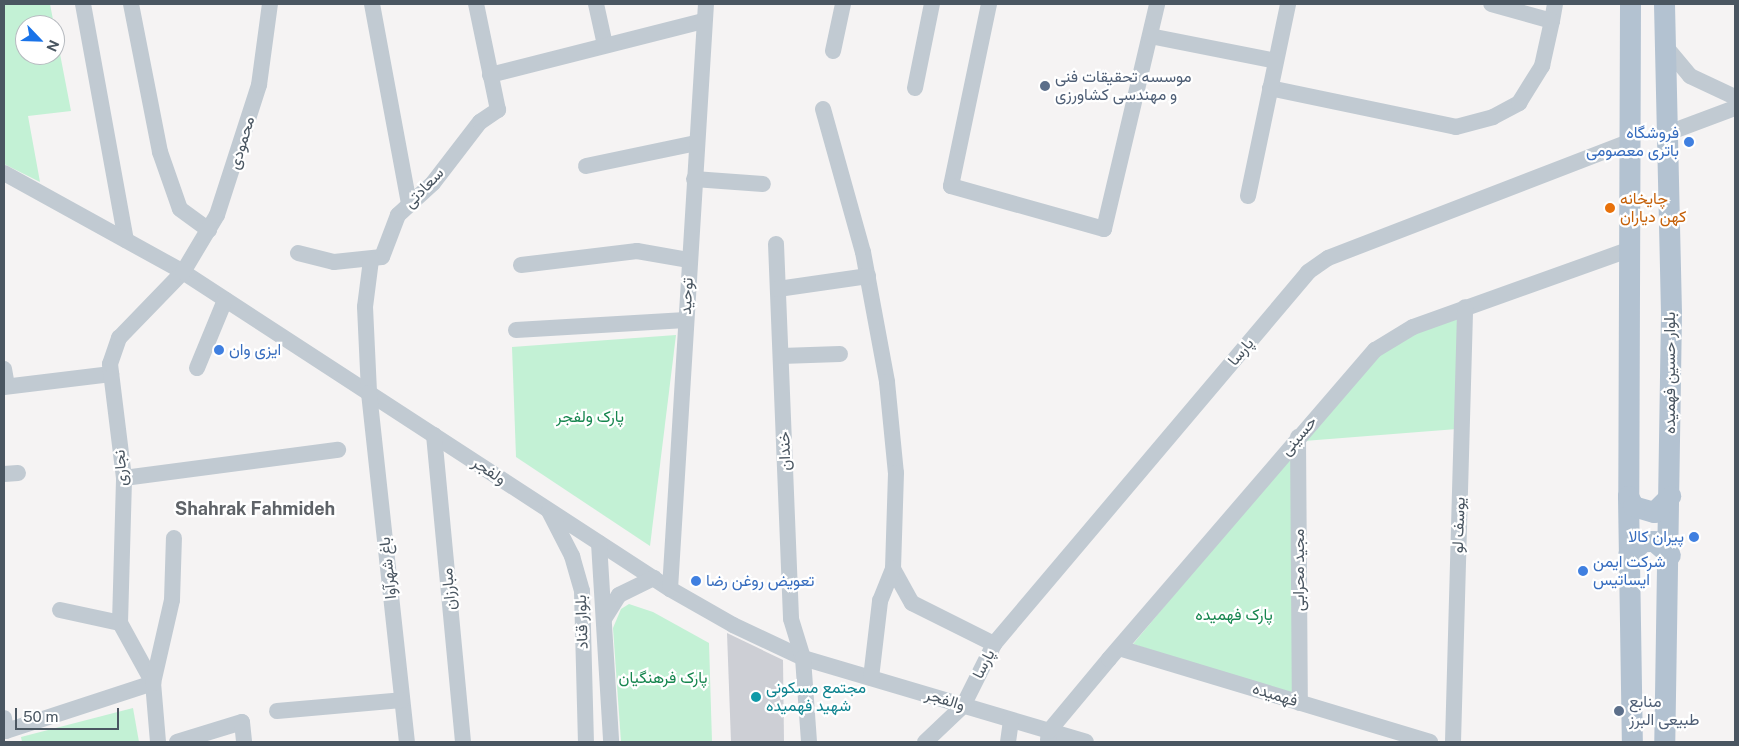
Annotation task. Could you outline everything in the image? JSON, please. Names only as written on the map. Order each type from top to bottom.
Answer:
[{"type":"main road","points":[[1630,4],[1628,556],[1632,742]]},
{"type":"main road","name":"بلوار حسین فهمیده","points":[[1664,4],[1668,133],[1670,496],[1664,742]]},
{"type":"main road","points":[[1628,496],[1633,506],[1654,512],[1670,496]]},
{"type":"main road","points":[[1628,556],[1643,540],[1654,540],[1670,556]]},
{"type":"street","points":[[83,4],[126,240]]},
{"type":"street","points":[[131,4],[160,152],[180,209],[209,230]]},
{"type":"street","name":"محمودی","points":[[183,272],[209,230],[244,142],[259,85],[270,4]]},
{"type":"street","points":[[372,4],[409,203]]},
{"type":"street","points":[[476,4],[490,74],[703,20]]},
{"type":"street","points":[[596,4],[605,45]]},
{"type":"street","name":"توحید","points":[[670,589],[703,20],[706,4]]},
{"type":"street","points":[[832,52],[843,4]]},
{"type":"street","points":[[915,88],[932,4]]},
{"type":"street","points":[[989,4],[951,186],[1104,229],[1157,4]]},
{"type":"street","points":[[1248,196],[1288,4]]},
{"type":"street","points":[[1491,4],[1552,22]]},
{"type":"street","points":[[1270,88],[1456,127],[1493,117],[1519,103],[1542,66],[1555,4]]},
{"type":"street","points":[[1150,36],[1276,61]]},
{"type":"street","points":[[1665,46],[1690,76],[1735,97]]},
{"type":"street","name":"سعادتی","points":[[372,260],[382,257],[398,215],[433,182],[480,122],[498,110],[490,74]]},
{"type":"street","points":[[1668,133],[1735,108]]},
{"type":"street","points":[[823,109],[868,276],[887,382],[896,473],[893,569],[880,601],[871,678]]},
{"type":"street","name":"پارسا","points":[[925,742],[963,706],[994,644],[1319,263],[1629,142]]},
{"type":"street","points":[[586,166],[696,143]]},
{"type":"street","name":"ولفجر","points":[[4,173],[183,272],[670,589],[803,658]]},
{"type":"street","points":[[694,179],[763,184]]},
{"type":"street","name":"خندان","points":[[776,244],[791,619],[803,658],[809,742]]},
{"type":"street","name":"حسینی","points":[[1048,737],[1119,648],[1298,437],[1375,350],[1413,326],[1628,250]]},
{"type":"street","points":[[521,265],[638,251],[689,260]]},
{"type":"street","points":[[298,253],[334,262],[372,260]]},
{"type":"street","name":"باغ شهرآوا","points":[[372,260],[364,307],[370,393],[407,742]]},
{"type":"street","name":"نجاری","points":[[120,623],[124,478],[110,364],[119,338],[183,272]]},
{"type":"street","points":[[778,288],[868,276]]},
{"type":"street","points":[[197,368],[225,300]]},
{"type":"street","name":"یوسف لو","points":[[1453,742],[1465,307]]},
{"type":"street","points":[[516,330],[686,320]]},
{"type":"street","points":[[781,356],[840,354]]},
{"type":"street","points":[[4,369],[5,387],[111,374]]},
{"type":"street","name":"مبارزان","points":[[434,435],[463,742]]},
{"type":"street","name":"مجید محرابی","points":[[1298,437],[1300,703]]},
{"type":"street","points":[[124,478],[338,450]]},
{"type":"street","name":"بلوار قناد","points":[[548,509],[572,556],[582,590],[586,742]]},
{"type":"street","points":[[158,742],[153,683],[172,600],[174,538]]},
{"type":"street","name":"بلوار قناد","points":[[599,543],[611,742]]},
{"type":"street","points":[[893,569],[912,603],[994,644]]},
{"type":"street","points":[[604,619],[618,595],[654,578]]},
{"type":"street","points":[[60,610],[120,623],[153,683]]},
{"type":"street","name":"فهمیده","points":[[1119,648],[1430,742]]},
{"type":"street","name":"والفجر","points":[[803,658],[1011,720],[1048,737],[1086,742]]},
{"type":"street","points":[[4,718],[6,731],[153,683]]},
{"type":"street","points":[[277,711],[402,700]]},
{"type":"street","points":[[1008,742],[1011,720]]},
{"type":"street","points":[[178,742],[242,722],[244,742]]},
{"type":"green space","points":[[4,4],[50,4],[52,15],[15,15],[15,65],[62,65],[71,111],[28,116],[40,182],[4,164]]},
{"type":"green space","points":[[1460,314],[1457,429],[1304,441],[1377,354],[1415,330]]},
{"type":"green space","name":"پارک ولفجر","points":[[676,335],[650,546],[516,457],[512,347]]},
{"type":"green space","name":"پارک فهمیده","points":[[1292,453],[1293,697],[1133,644]]},
{"type":"green space","name":"پارک فرهنگیان","points":[[629,604],[653,612],[709,643],[712,742],[621,742],[613,628],[621,609]]},
{"type":"green space","points":[[133,708],[139,742],[22,742],[21,737]]},
{"type":"building","name":"مجتمع مسکونی شهید فهمیده","points":[[727,633],[783,660],[784,742],[731,742]]},
{"type":"place","name":"موسسه تحقیقات فنی و مهندسی کشاورزی","points":[[1045,86]]},
{"type":"place","name":"فروشگاه باتری معصومی","points":[[1689,142]]},
{"type":"place","name":"چایخانه کهن دیاران","points":[[1610,208]]},
{"type":"place","name":"ایزی وان","points":[[219,350]]},
{"type":"place","name":"پیران کالا","points":[[1694,537]]},
{"type":"place","name":"شرکت ایمن ایساتیس","points":[[1583,571]]},
{"type":"place","name":"تعویض روغن رضا","points":[[696,581]]},
{"type":"place","name":"مجتمع مسکونی شهید فهمیده","points":[[756,697]]},
{"type":"place","name":"منابع طبیعی البرز","points":[[1619,711]]},
{"type":"district","name":"Shahrak Fahmideh","points":[[255,509]]}]
